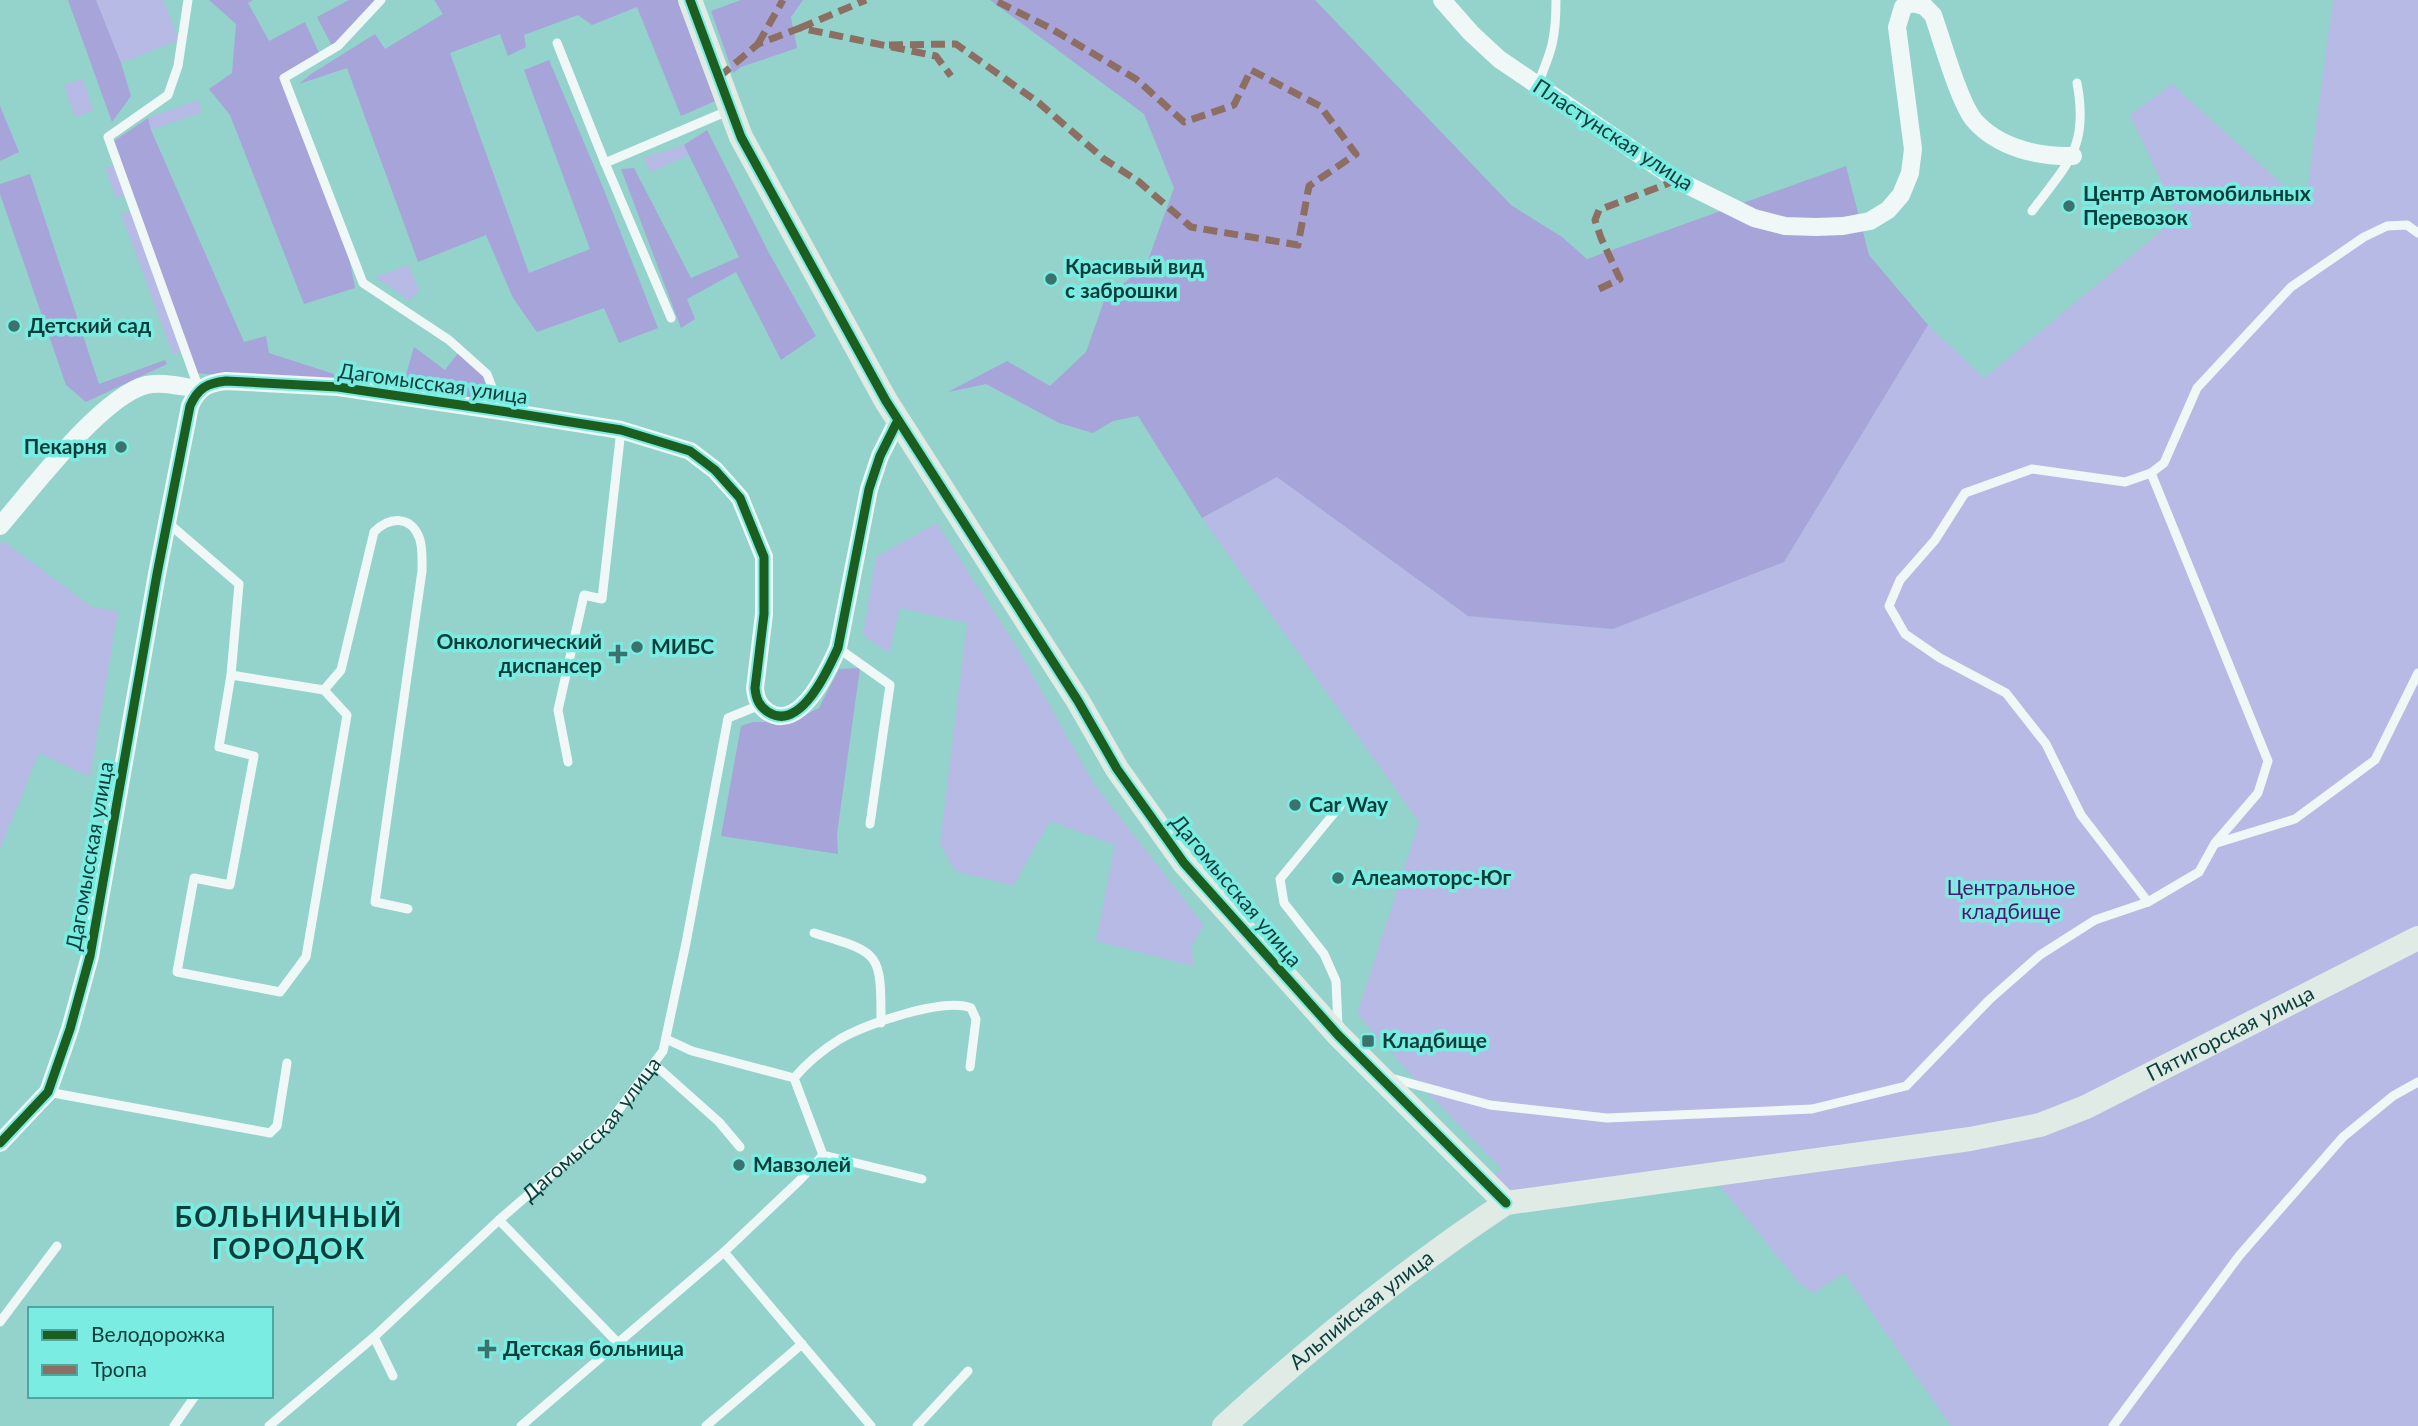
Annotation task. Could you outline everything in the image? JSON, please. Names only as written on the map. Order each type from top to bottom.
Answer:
[{"type":"street","name":"Дагомысская улица","points":[[690,0],[741,137],[897,422],[1078,702],[1124,780],[1184,863],[1338,1035],[1506,1203]]},
{"type":"street","name":"Пластунская улица","points":[[1442,0],[1499,59],[1677,180],[1754,218],[1785,226],[1843,226],[1870,221],[1888,210],[1901,195],[1913,149],[1897,27],[1901,4],[1912,2],[1924,6],[1933,15],[1965,106],[1974,120],[1987,132],[2024,151],[2048,157],[2073,156]]},
{"type":"street","name":"Дагомысская улица","points":[[0,1143],[48,1092],[70,1029],[90,956],[190,406],[199,390],[212,382],[338,387],[621,430],[690,451],[715,470],[740,498],[764,557],[764,614],[755,688],[760,705]]},
{"type":"street","points":[[0,526],[96,417],[118,399],[145,386],[163,383],[199,390]]},
{"type":"street","points":[[760,705],[778,716],[787,716],[805,703],[827,672],[838,648],[869,489],[880,456],[897,422]]},
{"type":"street","name":"Пятигорская улица","points":[[1506,1203],[1970,1139],[2040,1125],[2087,1107],[2418,938]]},
{"type":"street","name":"Альпийская улица","points":[[1223,1426],[1311,1348],[1444,1244],[1506,1203]]},
{"type":"lane","points":[[188,0],[177,66],[168,95],[108,137],[199,390]]},
{"type":"lane","name":"Дагомысская улица","points":[[381,0],[338,46],[284,78],[363,283],[449,340],[487,374],[501,411]]},
{"type":"lane","points":[[1537,86],[1553,48],[1556,0]]},
{"type":"lane","points":[[557,43],[671,317]]},
{"type":"lane","points":[[2032,211],[2073,156],[2081,135],[2082,108],[2077,82]]},
{"type":"lane","points":[[605,163],[731,109]]},
{"type":"lane","points":[[2148,902],[2081,815],[2046,744],[2006,693],[1940,658],[1905,634],[1889,606],[1900,580],[1935,540],[1965,493],[2032,469],[2125,482],[2151,473],[2164,463],[2197,388],[2291,287],[2364,237],[2387,226],[2407,225],[2418,233]]},
{"type":"lane","points":[[568,762],[558,710],[584,595],[602,599],[621,430]]},
{"type":"lane","points":[[1380,1075],[1490,1105],[1606,1118],[1812,1109],[1906,1086],[1989,1000],[2040,955],[2095,920],[2148,902],[2199,872],[2215,843],[2258,793],[2268,761],[2151,473]]},
{"type":"lane","points":[[324,690],[341,670],[374,532],[384,522],[398,520],[412,525],[421,540],[422,571],[375,902],[408,909]]},
{"type":"lane","points":[[167,523],[239,584],[231,675],[219,747],[254,756],[230,885],[194,878],[177,972],[280,992],[306,957],[347,715],[324,690],[231,675]]},
{"type":"lane","points":[[838,648],[890,685],[870,824]]},
{"type":"lane","points":[[2215,843],[2295,819],[2375,760],[2418,673]]},
{"type":"lane","name":"Дагомысская улица","points":[[269,1426],[374,1337],[499,1220],[605,1128],[663,1051],[728,718],[760,705]]},
{"type":"lane","points":[[1338,1035],[1336,981],[1324,954],[1284,903],[1280,879],[1340,806]]},
{"type":"lane","points":[[814,933],[856,946],[869,954],[876,963],[881,976],[881,1023]]},
{"type":"lane","points":[[794,1078],[841,1038],[914,1009],[962,1004],[971,1007],[976,1019],[970,1067]]},
{"type":"lane","points":[[666,1039],[692,1051],[794,1078]]},
{"type":"lane","points":[[48,1092],[270,1133],[277,1126],[287,1063]]},
{"type":"lane","points":[[654,1064],[719,1122],[740,1147]]},
{"type":"lane","points":[[794,1078],[823,1155]]},
{"type":"lane","points":[[2113,1426],[2239,1256],[2343,1138],[2393,1096],[2418,1082]]},
{"type":"lane","points":[[823,1155],[922,1180]]},
{"type":"lane","points":[[521,1426],[724,1252],[823,1155]]},
{"type":"lane","points":[[499,1220],[617,1342]]},
{"type":"lane","points":[[0,1322],[57,1246]]},
{"type":"lane","points":[[724,1252],[871,1426]]},
{"type":"lane","points":[[374,1337],[393,1376]]},
{"type":"lane","points":[[706,1426],[802,1344]]},
{"type":"lane","points":[[917,1426],[968,1371]]},
{"type":"lane","points":[[174,1426],[194,1398]]},
{"type":"green space","points":[[96,0],[163,0],[179,40],[121,63]]},
{"type":"green space","name":"Центральное кладбище","points":[[2333,0],[2418,0],[2418,1426],[1951,1426],[1844,1273],[1814,1293],[1800,1284],[1714,1179],[1481,1193],[1501,1168],[1421,1086],[1357,1014],[1419,822],[1202,518],[1277,477],[1468,616],[1613,629],[1784,562],[1928,325],[1984,378],[2178,217],[2130,115],[2172,84],[2305,205]]},
{"type":"green space","points":[[83,79],[93,110],[75,117],[64,85]]},
{"type":"green space","points":[[198,100],[202,112],[151,130],[148,118]]},
{"type":"green space","points":[[684,145],[689,155],[651,172],[643,158]]},
{"type":"green space","points":[[114,165],[125,195],[116,198],[105,168]]},
{"type":"green space","points":[[131,210],[182,351],[173,355],[121,214]]},
{"type":"green space","points":[[409,265],[419,290],[410,301],[375,277]]},
{"type":"green space","points":[[937,523],[1016,646],[1094,784],[1204,925],[1192,945],[1193,966],[1096,941],[1115,845],[1050,821],[1013,886],[955,871],[940,844],[967,623],[900,608],[889,653],[863,635],[876,557]]},
{"type":"green space","points":[[3,541],[92,607],[118,611],[90,777],[39,753],[0,849],[0,544]]},
{"type":"shaded area","points":[[68,0],[96,0],[121,63],[131,96],[112,122]]},
{"type":"shaded area","points":[[209,0],[253,0],[248,3],[269,41],[305,22],[319,53],[281,75],[349,257],[355,288],[304,304],[230,115],[209,89],[232,73],[236,24]]},
{"type":"shaded area","points":[[349,0],[380,0],[333,48],[317,17]]},
{"type":"shaded area","points":[[434,0],[683,0],[720,99],[681,116],[637,7],[592,25],[578,15],[524,35],[526,47],[508,56],[500,34],[450,53],[529,273],[590,249],[524,70],[549,60],[658,328],[619,343],[604,308],[537,332],[513,298],[486,235],[418,262],[347,68],[299,84],[375,34],[385,49],[443,14]]},
{"type":"shaded area","points":[[741,0],[803,0],[791,17],[797,48],[741,67],[733,73],[711,11]]},
{"type":"shaded area","points":[[990,0],[1315,0],[1511,205],[1562,237],[1587,259],[1846,166],[1869,255],[1928,325],[1784,562],[1613,629],[1468,616],[1277,477],[1202,518],[1138,416],[1113,421],[1093,433],[1059,423],[986,384],[948,392],[1007,361],[1050,386],[1086,352],[1104,301],[1147,263],[1174,188],[1144,114]]},
{"type":"shaded area","points":[[0,106],[19,152],[0,161]]},
{"type":"shaded area","points":[[148,118],[244,342],[266,336],[269,353],[334,374],[335,384],[194,373],[111,143]]},
{"type":"shaded area","points":[[707,130],[769,253],[816,336],[781,360],[736,272],[687,299],[695,319],[681,328],[621,169],[634,168],[691,278],[739,257],[684,145]]},
{"type":"shaded area","points":[[30,174],[99,384],[165,360],[167,364],[86,402],[66,385],[0,194],[0,184]]},
{"type":"shaded area","points":[[414,347],[445,370],[459,352],[485,375],[502,420],[398,402]]},
{"type":"shaded area","points":[[860,668],[837,834],[838,854],[721,836],[741,726],[753,722],[791,722],[819,708],[839,669]]},
{"type":"marked path","points":[[758,44],[783,0]]},
{"type":"marked path","points":[[800,28],[866,0]]},
{"type":"marked path","points":[[889,45],[956,44],[1039,103],[1104,159],[1138,181],[1191,227],[1298,245],[1309,186],[1356,154],[1320,106],[1251,70],[1234,105],[1184,122],[1136,79],[1050,28],[994,0]]},
{"type":"marked path","points":[[719,77],[758,44],[800,28],[936,56],[951,76]]},
{"type":"marked path","points":[[1599,289],[1620,279],[1595,220],[1599,210],[1677,180]]},
{"type":"cycle path","points":[[690,0],[741,137],[886,401],[1078,701],[1117,769],[1184,863],[1338,1035],[1506,1203]]},
{"type":"cycle path","points":[[0,1143],[48,1092],[70,1029],[90,956],[157,574],[190,406],[204,388],[226,381],[338,387],[621,430],[690,451],[715,470],[740,498],[764,557],[764,614],[755,688],[762,707],[780,716],[791,714],[802,707],[820,683],[838,648],[869,489],[880,456],[897,422]]},
{"type":"place","name":"Центр Автомобильных Перевозок","points":[[2069,206]]},
{"type":"place","name":"Красивый вид с заброшки","points":[[1051,279]]},
{"type":"place","name":"Детский сад","points":[[14,326]]},
{"type":"place","name":"Пекарня","points":[[121,447]]},
{"type":"place","name":"МИБС","points":[[637,647]]},
{"type":"place","name":"Онкологический диспансер","points":[[618,654]]},
{"type":"place","name":"Car Way","points":[[1295,805]]},
{"type":"place","name":"Алеамоторс-Юг","points":[[1338,878]]},
{"type":"place","name":"Кладбище","points":[[1368,1041]]},
{"type":"place","name":"Мавзолей","points":[[739,1165]]},
{"type":"place","name":"Детская больница","points":[[487,1349]]},
{"type":"district","name":"БОЛЬНИЧНЫЙ ГОРОДОК","points":[[289,1233]]}]
